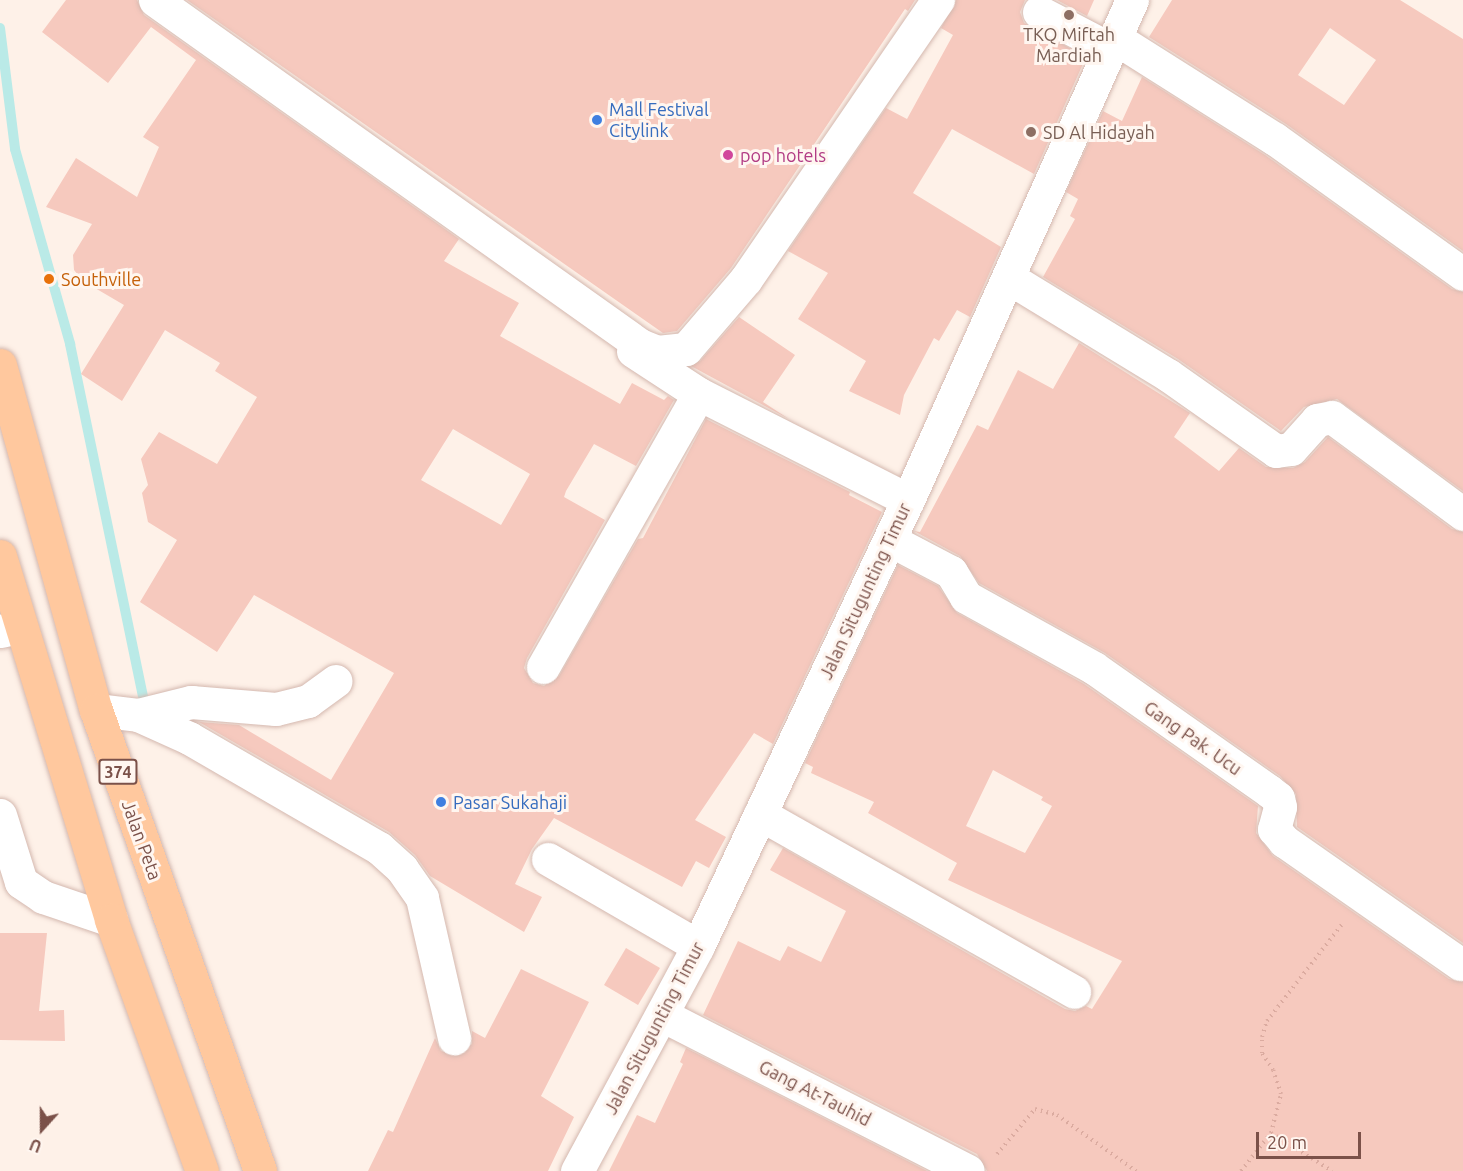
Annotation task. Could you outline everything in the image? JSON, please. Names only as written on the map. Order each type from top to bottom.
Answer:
[{"type":"main road","name":"Jalan Peta","points":[[0,365],[96,710],[260,1171]]},
{"type":"main road","name":"374","points":[[0,556],[10,629],[111,920],[202,1171]]},
{"type":"street","points":[[146,0],[699,394],[908,500]]},
{"type":"street","points":[[155,0],[606,309],[657,352],[686,349],[746,279],[939,0]]},
{"type":"street","name":"Jalan Situgunting Timur","points":[[577,1171],[698,946],[890,540],[1005,288],[1132,0]]},
{"type":"street","points":[[1039,12],[1113,44],[1257,127],[1463,274]]},
{"type":"street","points":[[1005,288],[1074,338]]},
{"type":"street","points":[[1005,288],[1168,375],[1276,451],[1291,449],[1317,420],[1332,417],[1463,514]]},
{"type":"street","points":[[543,667],[699,394]]},
{"type":"street","name":"Gang Pak. Ucu","points":[[890,540],[951,572],[966,597],[1094,669],[1269,791],[1278,798],[1280,807],[1274,829],[1284,841],[1460,964]]},
{"type":"street","points":[[138,715],[191,702],[276,709],[308,701],[336,681]]},
{"type":"street","points":[[96,710],[138,715],[189,738],[379,848],[402,869],[422,898],[454,1038]]},
{"type":"street","points":[[760,814],[1074,992]]},
{"type":"street","points":[[0,816],[21,882],[44,897],[111,920]]},
{"type":"street","points":[[548,859],[698,946]]},
{"type":"street","name":"Gang At-Tauhid","points":[[662,1015],[980,1166]]},
{"type":"path","points":[[1241,1171],[1271,1133],[1281,1094],[1273,1070],[1262,1053],[1264,1029],[1363,897]]},
{"type":"path","points":[[980,1166],[1035,1109],[1057,1115],[1136,1171]]},
{"type":"path","points":[[1271,1133],[1332,1171]]},
{"type":"building","points":[[66,0],[137,0],[144,15],[459,239],[444,261],[519,303],[500,336],[620,404],[632,383],[664,400],[668,396],[674,400],[636,466],[594,444],[566,491],[564,497],[605,520],[527,658],[524,668],[533,683],[544,686],[559,676],[638,539],[643,538],[706,419],[850,492],[849,495],[882,512],[773,744],[754,733],[695,820],[726,837],[709,868],[696,861],[682,887],[554,818],[532,849],[515,884],[542,897],[524,932],[430,876],[415,855],[389,832],[199,722],[239,725],[331,780],[394,673],[254,595],[217,652],[140,602],[177,540],[148,522],[142,493],[148,485],[141,459],[159,432],[217,464],[257,397],[215,371],[220,363],[165,330],[122,401],[81,374],[124,305],[83,281],[74,270],[73,255],[92,224],[46,207],[76,158],[137,197],[159,147],[143,137],[196,60],[151,27],[108,83],[42,32]],"holes":[[[453,429],[530,474],[501,525],[421,480]]]},
{"type":"building","name":"Mall Festival Citylink","points":[[187,0],[915,0],[908,11],[905,9],[731,268],[677,331],[663,333]]},
{"type":"building","points":[[956,0],[1025,0],[1020,12],[1024,23],[1086,57],[1034,174],[952,129],[913,193],[1001,247],[970,317],[957,310],[939,341],[934,338],[904,395],[900,415],[849,391],[866,361],[798,319],[828,273],[788,251],[886,108],[907,119],[953,35],[941,28]]},
{"type":"building","points":[[1057,0],[1094,0],[1087,16]]},
{"type":"building","points":[[1172,0],[1400,0],[1463,39],[1463,251],[1286,124],[1149,37]],"holes":[[[1330,28],[1376,60],[1344,105],[1298,75]]]},
{"type":"building","points":[[1142,77],[1265,155],[1452,289],[1463,292],[1463,491],[1337,399],[1304,407],[1281,431],[1178,359],[1043,277],[1075,219],[1070,216],[1078,199],[1066,192],[1103,111],[1122,121]]},
{"type":"building","points":[[739,317],[795,355],[763,402],[789,419],[691,366],[700,361]]},
{"type":"building","points":[[1079,343],[1190,413],[1174,437],[1219,471],[1239,448],[1266,467],[1293,468],[1305,462],[1328,437],[1452,529],[1463,532],[1463,943],[1297,827],[1296,794],[1280,776],[1105,653],[979,583],[960,556],[914,531],[920,532],[977,425],[988,430],[1018,370],[1053,389]]},
{"type":"building","points":[[898,565],[938,586],[957,613],[1084,684],[1258,806],[1256,833],[1273,856],[1449,979],[1463,982],[1463,1171],[987,1171],[977,1154],[703,1015],[738,941],[780,961],[788,946],[821,962],[846,911],[770,870],[783,848],[1065,1009],[1075,1011],[1086,1006],[1092,1009],[1122,961],[948,880],[957,863],[868,813],[874,802],[811,773],[813,767],[805,763]],"holes":[[[993,770],[1043,797],[1041,800],[1052,806],[1025,853],[966,826]]]},
{"type":"building","points":[[0,933],[47,933],[39,1011],[64,1010],[65,1041],[0,1040]]},
{"type":"building","points":[[626,948],[660,968],[638,1005],[604,985]]},
{"type":"building","points":[[521,969],[589,1002],[541,1096],[574,1117],[548,1171],[368,1171],[388,1130],[393,1132],[435,1038],[441,1051],[458,1056],[472,1044],[472,1031],[485,1038]]},
{"type":"building","points":[[686,1048],[927,1171],[609,1171],[637,1115],[655,1123],[683,1064],[680,1062]]},
{"type":"waterway","points":[[0,28],[15,149],[70,344],[143,698]]},
{"type":"place","name":"TKQ Miftah Mardiah","points":[[1069,15]]},
{"type":"place","name":"Mall Festival Citylink","points":[[597,120]]},
{"type":"place","name":"SD Al Hidayah","points":[[1031,132]]},
{"type":"place","name":"pop hotels","points":[[728,155]]},
{"type":"place","name":"Southville","points":[[49,279]]},
{"type":"place","name":"Pasar Sukahaji","points":[[441,802]]}]
